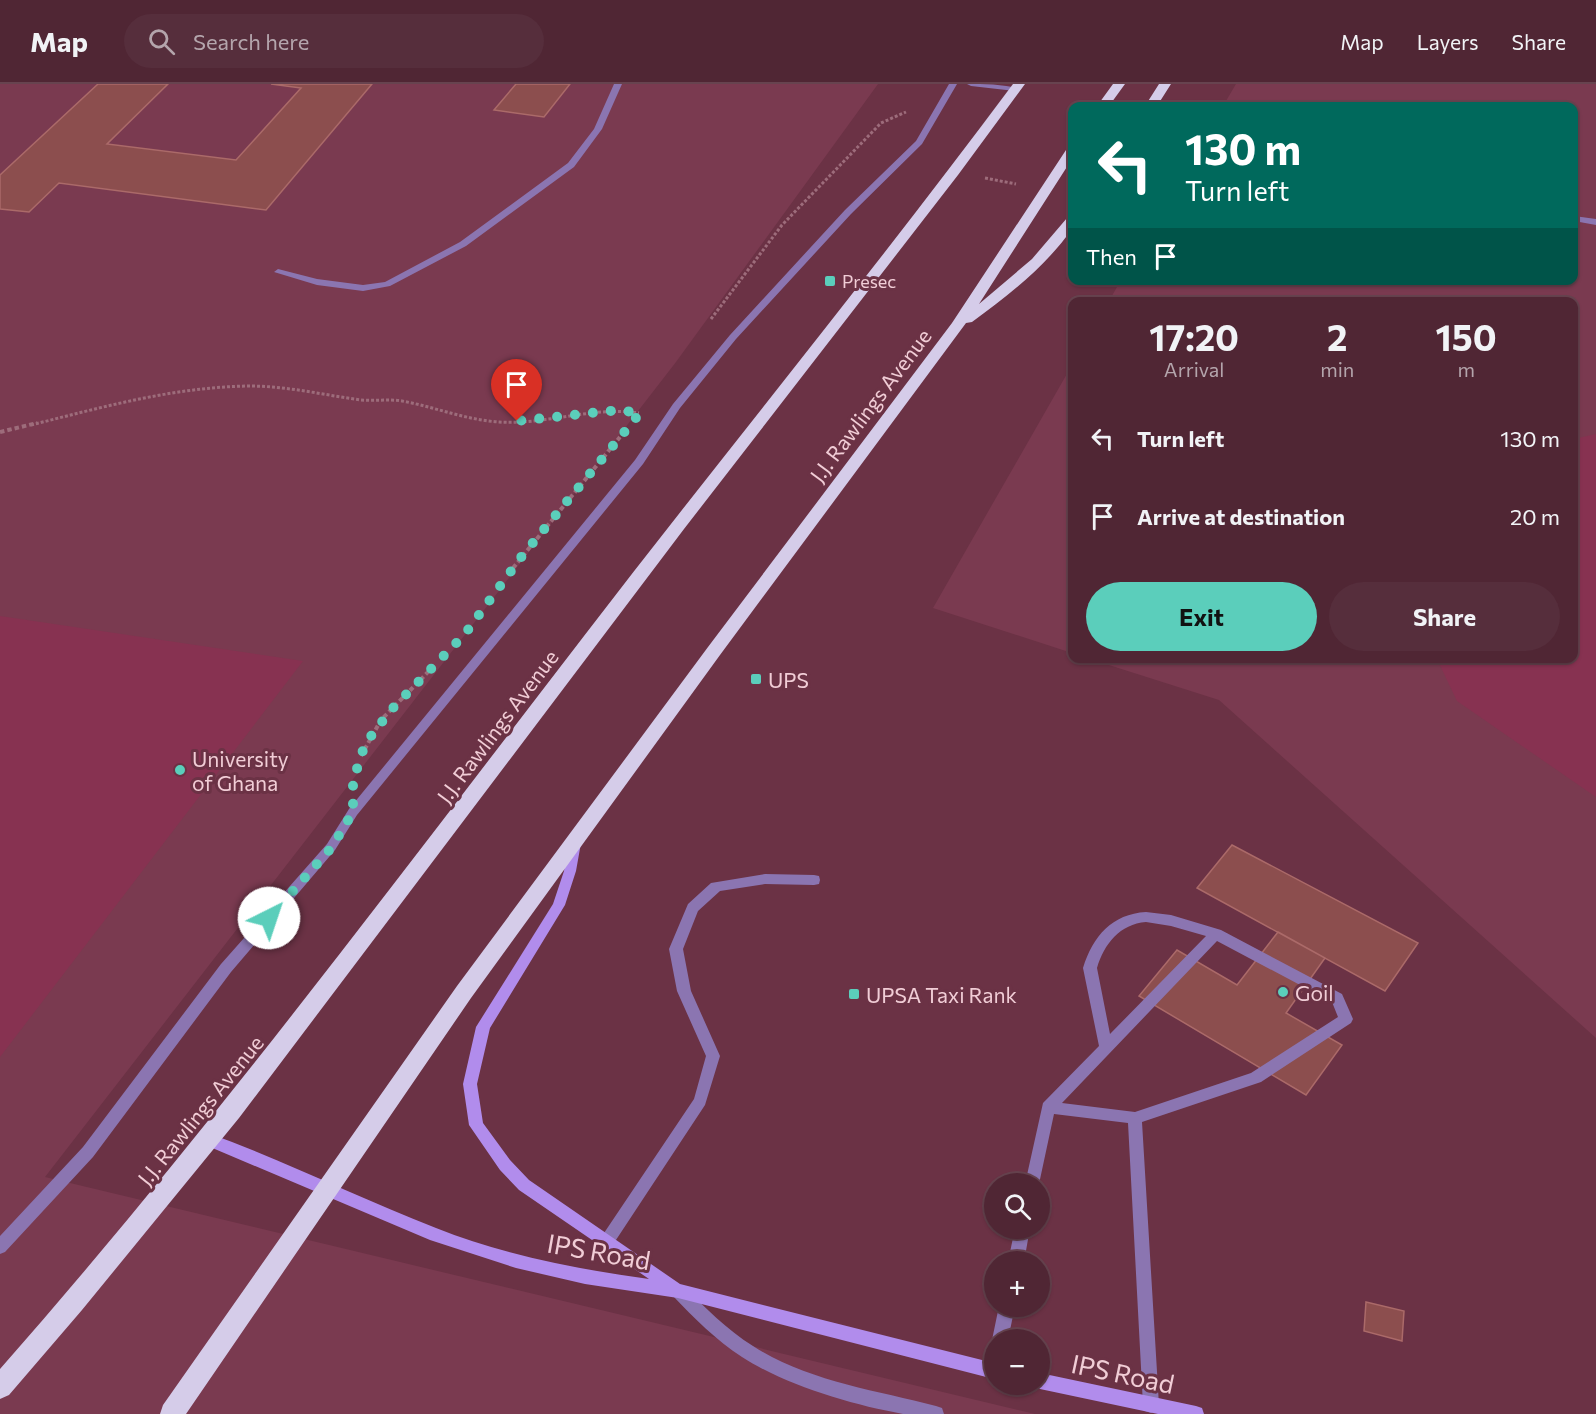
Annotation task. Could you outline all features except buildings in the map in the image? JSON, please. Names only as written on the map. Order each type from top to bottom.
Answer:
[{"type":"highway","points":[[1106,102],[1119,84]]},
{"type":"highway","points":[[1154,102],[1166,84]]},
{"type":"highway","name":"J.J. Rawlings Avenue","points":[[0,1387],[74,1302],[208,1139],[678,525],[954,172],[1017,86]]},
{"type":"highway","name":"J.J. Rawlings Avenue","points":[[172,1414],[464,992],[714,651],[958,325],[1068,156]]},
{"type":"highway","points":[[958,325],[1011,286],[1039,260],[1068,226]]},
{"type":"street","points":[[278,272],[317,282],[363,288],[387,284],[463,244],[571,165],[598,129],[618,84]]},
{"type":"street","points":[[0,1247],[88,1152],[226,968],[332,847],[353,812],[639,462],[676,406],[718,354],[848,212],[919,142],[953,84]]},
{"type":"street","points":[[971,84],[1017,86]]},
{"type":"street","points":[[1578,220],[1596,222]]},
{"type":"street","points":[[576,839],[570,871],[559,905],[483,1028],[470,1084],[476,1125],[505,1165],[524,1185],[678,1291],[726,1337],[756,1358],[783,1371],[815,1382],[936,1414]]},
{"type":"street","points":[[607,1241],[700,1101],[713,1056],[684,991],[676,949],[693,909],[716,887],[765,879],[814,880]]},
{"type":"street","points":[[1048,1107],[1135,1118],[1256,1078],[1346,1019],[1337,998],[1216,934],[1177,922],[1145,917],[1125,921],[1104,940],[1094,955],[1090,968],[1106,1048]]},
{"type":"street","points":[[1034,1173],[1048,1107],[1216,934]]},
{"type":"street","points":[[1135,1118],[1151,1405]]},
{"type":"street","name":"IPS Road","points":[[208,1139],[435,1235],[516,1261],[585,1277],[678,1291],[984,1368]]},
{"type":"street","name":"IPS Road","points":[[1050,1383],[1196,1414]]},
{"type":"path","points":[[709,321],[782,225],[881,123],[920,106],[944,99]]},
{"type":"path","points":[[0,432],[163,393],[249,386],[295,389],[364,400],[401,401],[462,417],[501,422],[549,419],[619,410],[640,413],[632,422]]},
{"type":"path","points":[[509,574],[625,431]]},
{"type":"path","points":[[353,812],[353,781],[365,744],[391,710],[432,668]]},
{"type":"shaded area","name":"University of Ghana","points":[[0,84],[878,84],[676,362],[45,1177],[1035,1414],[0,1414]]},
{"type":"shaded area","points":[[1236,84],[1596,84],[1596,1038],[1219,700],[1103,663],[1578,663],[1578,297],[1111,297],[1118,285],[1578,285],[1578,102],[1225,102]]},
{"type":"shaded area","points":[[1068,372],[1068,652],[933,608]]},
{"type":"shaded area","points":[[1596,434],[1596,797],[1457,701],[1439,663],[1578,663],[1578,438]]},
{"type":"shaded area","points":[[0,616],[303,661],[0,1057]]},
{"type":"place","name":"Presec","points":[[830,281]]},
{"type":"place","name":"UPS","points":[[756,679]]},
{"type":"place","name":"University of Ghana","points":[[180,770]]},
{"type":"place","name":"Goil","points":[[1283,992]]},
{"type":"place","name":"UPSA Taxi Rank","points":[[854,994]]},
{"type":"route","points":[[269,918],[332,847],[353,812],[353,781],[365,744],[391,710],[465,634],[522,556],[640,413],[619,410],[517,421]]}]
